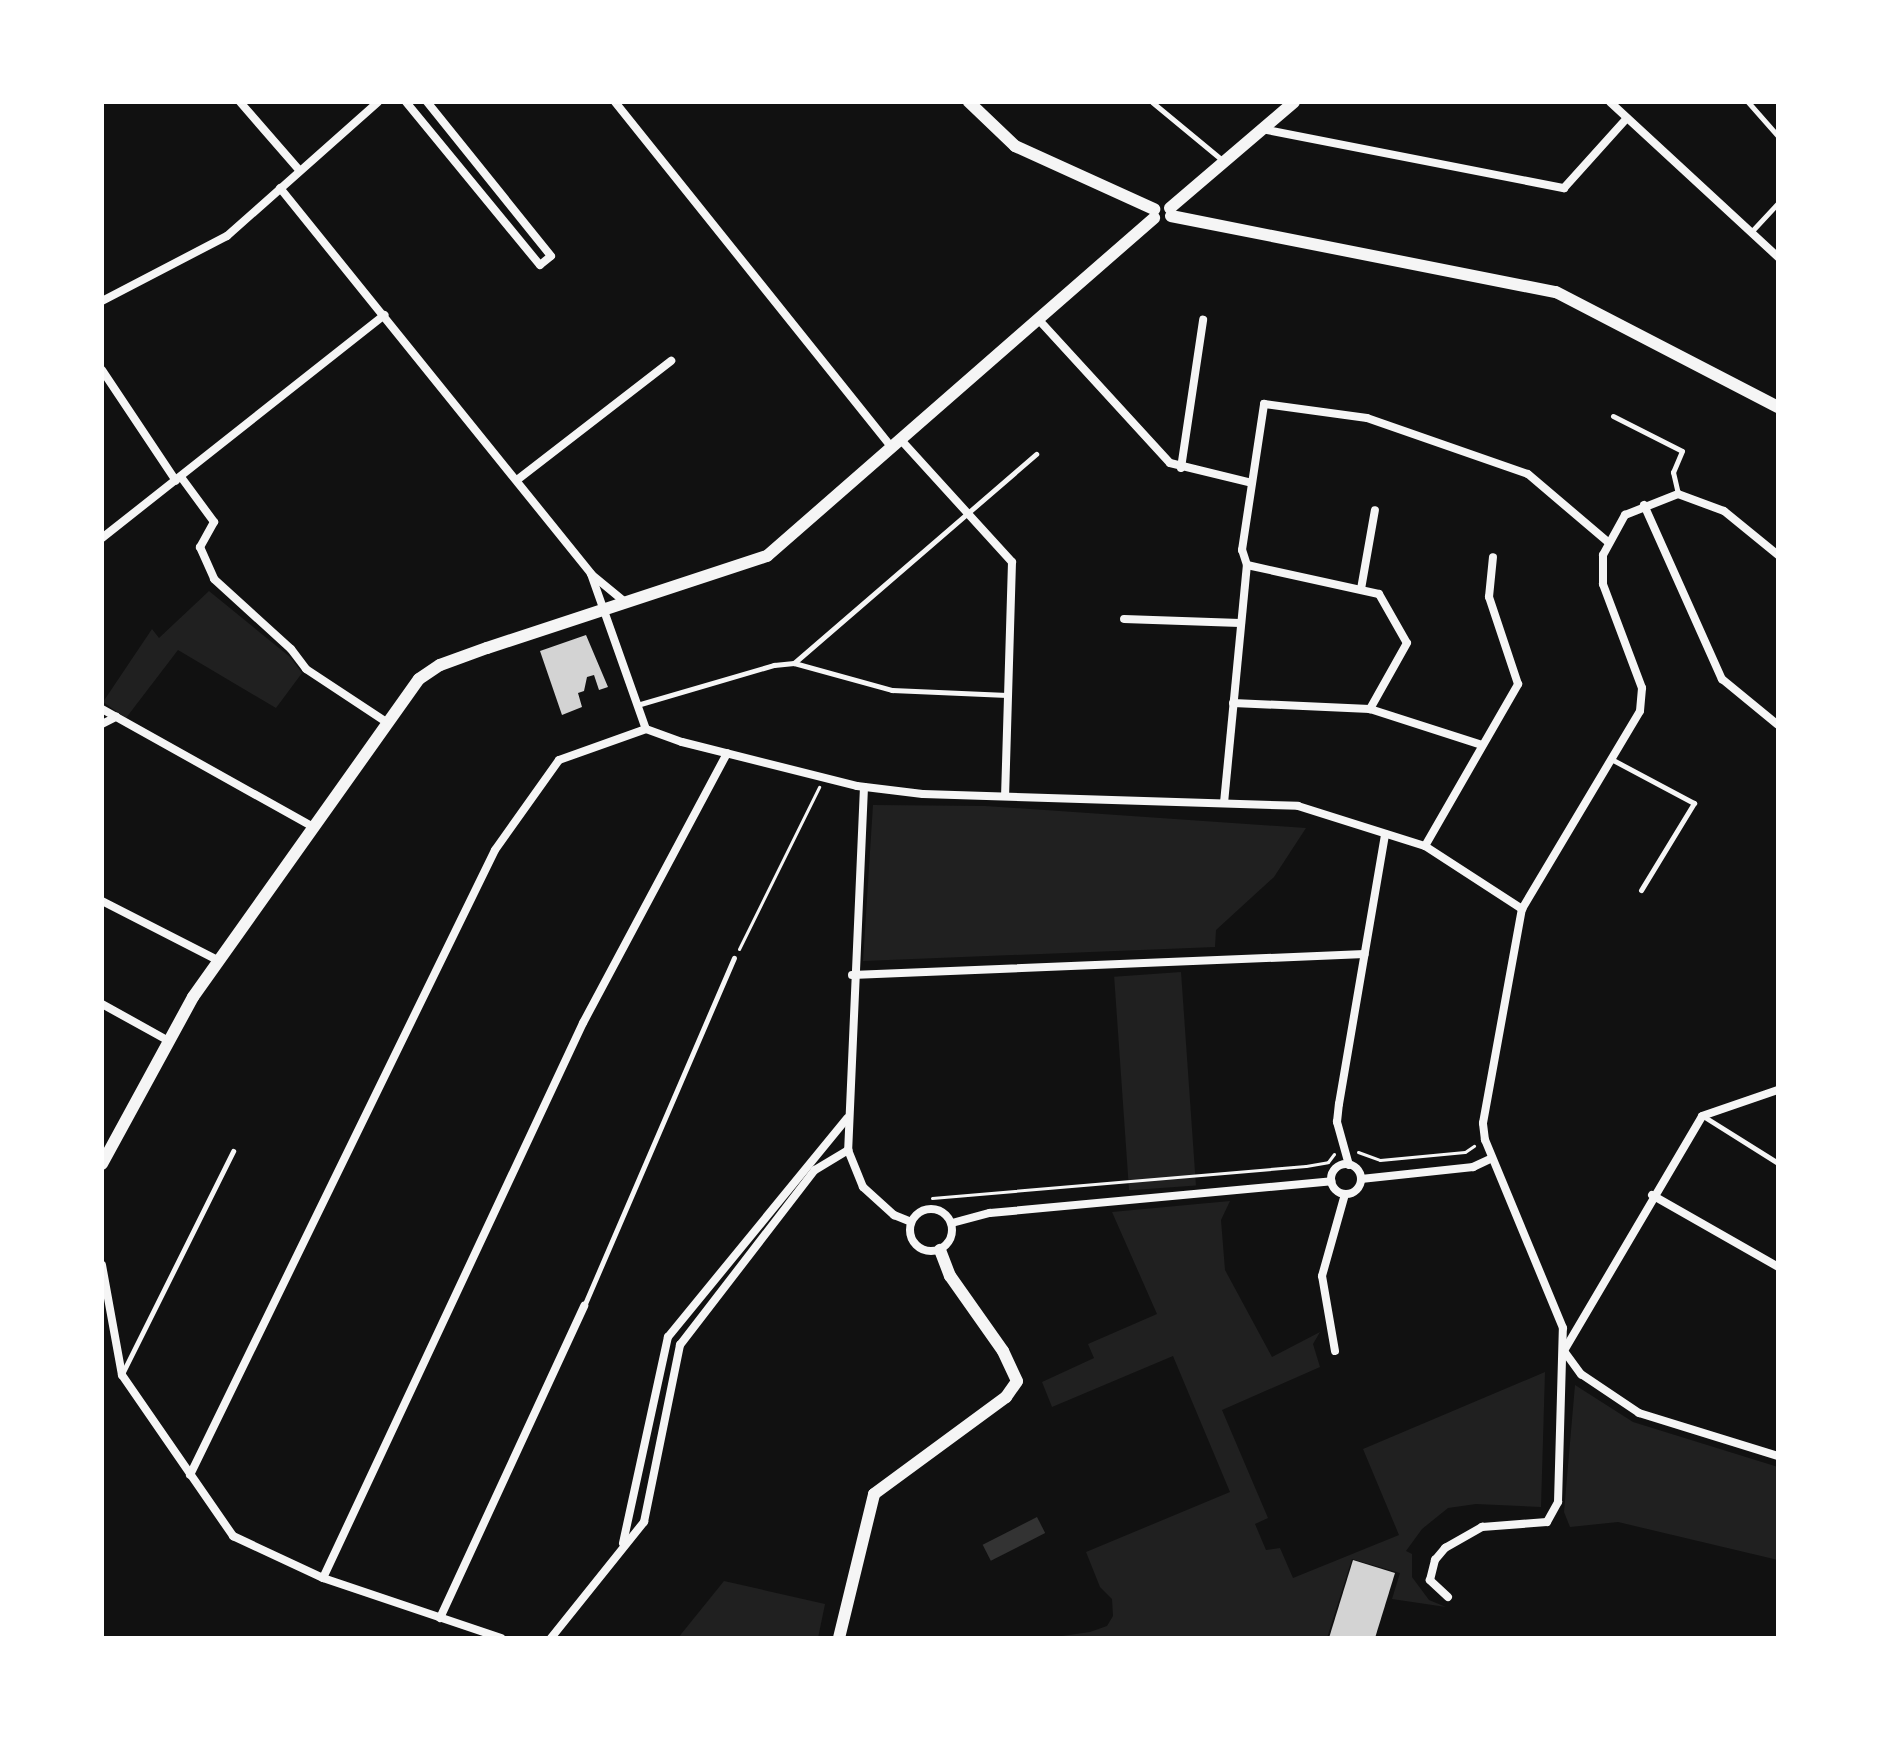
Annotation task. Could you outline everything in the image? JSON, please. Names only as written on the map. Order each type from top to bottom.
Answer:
[{"type":"street","points":[[240,102],[300,171]]},
{"type":"street","points":[[103,298],[210,248],[378,102]]},
{"type":"street","points":[[406,102],[540,265],[551,256],[427,102]]},
{"type":"street","points":[[615,102],[897,444],[1012,562],[1005,795]]},
{"type":"street","points":[[969,102],[1015,146],[1154,213],[1163,222],[1223,161],[1294,102]]},
{"type":"street","points":[[1610,102],[1778,257]]},
{"type":"street","points":[[1262,129],[1564,188],[1627,118]]},
{"type":"street","points":[[470,181],[482,171]]},
{"type":"street","points":[[280,188],[591,574],[626,604]]},
{"type":"street","points":[[1171,212],[1556,292],[1778,407]]},
{"type":"street","points":[[102,1164],[167,1040],[311,826],[410,689],[440,665],[767,556],[897,444],[1154,213]]},
{"type":"street","points":[[102,538],[384,315]]},
{"type":"street","points":[[1038,319],[1161,455],[1181,468],[1252,483]]},
{"type":"street","points":[[1181,468],[1203,320]]},
{"type":"street","points":[[517,480],[671,361]]},
{"type":"street","points":[[102,370],[178,479],[214,522],[200,547],[214,579],[291,649],[306,669],[385,721]]},
{"type":"street","points":[[1224,803],[1247,565],[1242,550],[1264,404],[1367,418],[1528,474],[1608,542]]},
{"type":"street","points":[[1448,1597],[1436,1588],[1431,1569],[1457,1537],[1482,1527],[1536,1526],[1555,1515],[1564,1350],[1559,1309],[1492,1158],[1483,1123],[1522,909],[1613,760],[1643,699],[1603,584],[1608,542],[1625,515],[1678,494],[1724,511],[1778,555]]},
{"type":"street","points":[[1644,505],[1722,679],[1778,725]]},
{"type":"street","points":[[1361,589],[1375,510]]},
{"type":"street","points":[[1425,846],[1518,684],[1489,597],[1493,557]]},
{"type":"street","points":[[1247,565],[1379,594],[1407,643],[1370,709]]},
{"type":"street","points":[[591,574],[634,706],[646,729]]},
{"type":"street","points":[[1124,619],[1240,623]]},
{"type":"street","points":[[1233,703],[1370,709],[1482,745]]},
{"type":"street","points":[[102,709],[311,826]]},
{"type":"street","points":[[102,724],[116,717]]},
{"type":"street","points":[[190,1475],[495,850],[559,760],[646,729],[864,787],[1298,806],[1425,846],[1522,909]]},
{"type":"street","points":[[323,1578],[583,1023],[727,753]]},
{"type":"street","points":[[864,787],[852,975],[848,1150],[863,1187],[894,1215],[911,1222]]},
{"type":"street","points":[[1361,1179],[1349,1165],[1337,1122],[1385,834]]},
{"type":"street","points":[[102,901],[219,961]]},
{"type":"street","points":[[852,975],[1365,954]]},
{"type":"street","points":[[102,1004],[167,1040]]},
{"type":"street","points":[[1564,1350],[1652,1195],[1702,1116],[1778,1090]]},
{"type":"street","points":[[622,1547],[668,1337],[847,1118]]},
{"type":"street","points":[[551,1638],[644,1522],[680,1345],[815,1170],[848,1150]]},
{"type":"street","points":[[1361,1179],[1473,1167],[1492,1158]]},
{"type":"street","points":[[1332,1181],[1336,1169],[1349,1165]]},
{"type":"street","points":[[1335,1351],[1322,1276],[1345,1194],[1358,1188],[1361,1179]]},
{"type":"street","points":[[1332,1181],[1345,1194]]},
{"type":"street","points":[[952,1223],[990,1213],[1332,1181]]},
{"type":"street","points":[[1652,1195],[1778,1267]]},
{"type":"street","points":[[911,1222],[932,1209],[944,1213],[952,1223],[951,1237],[940,1250]]},
{"type":"street","points":[[911,1222],[911,1235],[918,1246],[940,1250]]},
{"type":"street","points":[[839,1638],[874,1494],[1006,1397],[1017,1381],[1003,1351],[950,1276],[940,1250]]},
{"type":"street","points":[[102,1265],[122,1375],[233,1536],[323,1578],[501,1638]]},
{"type":"street","points":[[440,1618],[584,1306]]},
{"type":"street","points":[[1564,1350],[1581,1374],[1639,1413],[1778,1456]]},
{"type":"lane","points":[[1152,102],[1223,161]]},
{"type":"lane","points":[[1748,102],[1778,136]]},
{"type":"lane","points":[[1751,232],[1778,203]]},
{"type":"lane","points":[[1613,416],[1682,451],[1673,472],[1678,494]]},
{"type":"lane","points":[[794,663],[1036,454]]},
{"type":"lane","points":[[634,706],[774,665],[794,663],[892,690],[1007,695]]},
{"type":"lane","points":[[1613,760],[1694,803],[1641,890]]},
{"type":"lane","points":[[584,1306],[734,958]]},
{"type":"lane","points":[[1702,1116],[1778,1163]]},
{"type":"lane","points":[[122,1375],[233,1151]]},
{"type":"path","points":[[734,958],[824,776]]},
{"type":"path","points":[[1359,1152],[1380,1160],[1465,1152],[1485,1140]]},
{"type":"path","points":[[932,1198],[1306,1166],[1328,1162],[1334,1154]]},
{"type":"shaded area","points":[[209,591],[290,657],[302,673],[276,708],[178,650],[126,718],[103,702],[152,629],[159,638]]},
{"type":"shaded area","points":[[873,805],[985,806],[1306,828],[1274,877],[1216,930],[1215,947],[863,961]]},
{"type":"shaded area","points":[[1181,972],[1196,1185],[1129,1190],[1114,977]]},
{"type":"shaded area","points":[[1230,1201],[1221,1220],[1225,1270],[1272,1357],[1320,1332],[1313,1344],[1320,1367],[1222,1410],[1268,1518],[1255,1524],[1266,1550],[1280,1548],[1293,1578],[1399,1535],[1363,1449],[1545,1372],[1541,1507],[1476,1504],[1448,1508],[1422,1529],[1406,1551],[1412,1554],[1412,1577],[1429,1600],[1446,1607],[1392,1599],[1400,1573],[1352,1559],[1327,1638],[1048,1638],[1090,1632],[1107,1626],[1113,1616],[1112,1599],[1100,1587],[1086,1552],[1230,1492],[1173,1356],[1052,1407],[1042,1382],[1094,1358],[1088,1344],[1157,1314],[1112,1212]]},
{"type":"shaded area","points":[[1575,1385],[1633,1422],[1778,1467],[1778,1560],[1618,1522],[1570,1527],[1564,1512]]},
{"type":"shaded area","points":[[1037,1517],[1045,1533],[991,1561],[983,1545]]},
{"type":"shaded area","points":[[724,1581],[825,1604],[818,1638],[678,1638]]},
{"type":"building","points":[[586,635],[608,687],[599,690],[594,675],[587,677],[584,691],[578,693],[582,707],[562,715],[540,651]]},
{"type":"building","points":[[1353,1560],[1395,1573],[1375,1638],[1329,1638]]}]
